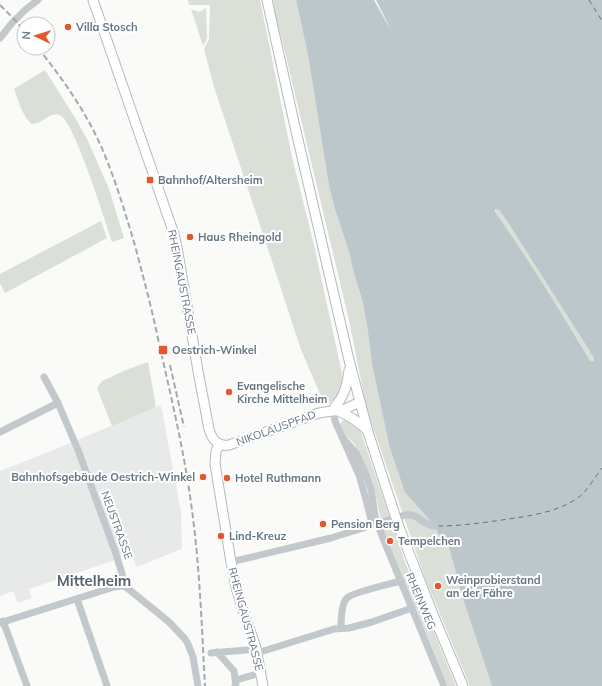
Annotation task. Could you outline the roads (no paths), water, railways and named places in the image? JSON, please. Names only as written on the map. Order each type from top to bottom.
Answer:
[{"type":"main road","name":"RHEINGAUSTRASSE","points":[[92,0],[174,234],[209,429],[215,442],[220,444],[216,451],[215,464],[231,562],[236,587],[257,651],[263,686]]},
{"type":"main road","points":[[267,0],[349,360],[368,432],[399,528],[463,686]]},
{"type":"main road","points":[[349,360],[349,375],[345,390],[337,408],[352,417],[368,432]]},
{"type":"main road","name":"NIKOLAUSPFAD","points":[[220,444],[232,444],[337,408],[346,400],[360,402]]},
{"type":"street","points":[[0,38],[24,10],[38,0]]},
{"type":"street","name":"NEUSTRASSE","points":[[44,377],[58,403],[78,450],[116,554],[126,587]]},
{"type":"street","points":[[0,432],[58,403]]},
{"type":"street","name":"RHEINWEG","points":[[337,408],[333,417],[342,438],[356,454],[366,472],[371,489],[377,524],[444,686]]},
{"type":"street","points":[[231,562],[331,538],[409,515],[414,515],[427,525],[435,526]]},
{"type":"street","points":[[340,628],[342,609],[349,596],[401,581]]},
{"type":"street","points":[[27,686],[2,622],[114,587],[122,586],[126,587],[169,622],[185,639],[193,657],[198,686]]},
{"type":"street","points":[[77,599],[107,686]]},
{"type":"street","points":[[261,673],[235,683],[234,671],[214,653],[246,650],[257,651],[334,629],[349,628],[372,622],[412,608]]},
{"type":"railway","points":[[0,5],[16,21]]},
{"type":"railway","points":[[44,56],[72,94],[87,118],[100,144],[123,205],[144,280],[174,408],[190,496],[199,581],[205,686]]},
{"type":"railway","points":[[170,365],[184,427]]},
{"type":"place","name":"Villa Stosch","points":[[68,27]]},
{"type":"place","name":"Bahnhof/Altersheim","points":[[150,180]]},
{"type":"place","name":"Haus Rheingold","points":[[190,237]]},
{"type":"place","name":"Oestrich-Winkel","points":[[163,350]]},
{"type":"place","name":"Evangelische Kirche Mittelheim","points":[[229,392]]},
{"type":"place","name":"Bahnhofsgebäude Oestrich-Winkel","points":[[203,477]]},
{"type":"place","name":"Hotel Ruthmann","points":[[227,478]]},
{"type":"place","name":"Pension Berg","points":[[323,524]]},
{"type":"place","name":"Lind-Kreuz","points":[[221,536]]},
{"type":"place","name":"Tempelchen","points":[[390,541]]},
{"type":"place","name":"Weinprobierstand an der Fähre","points":[[438,586]]},
{"type":"district","name":"Mittelheim","points":[[94,581]]}]
